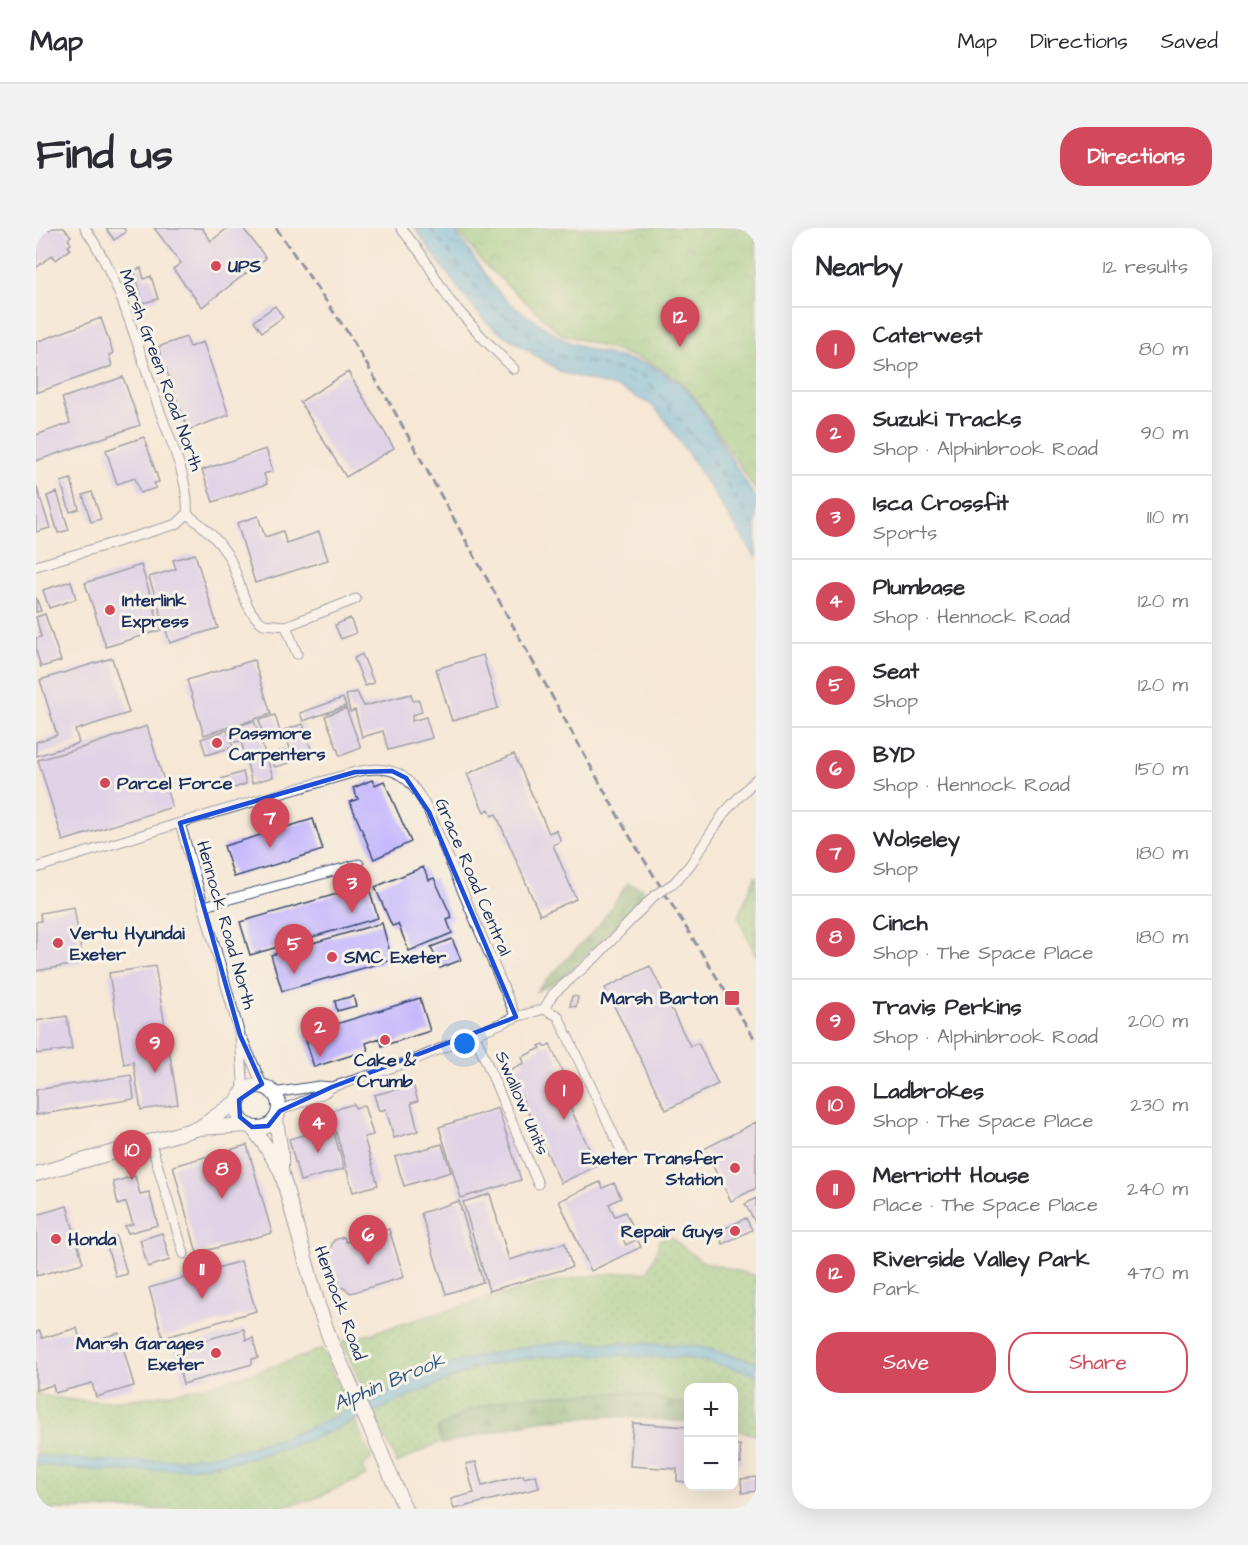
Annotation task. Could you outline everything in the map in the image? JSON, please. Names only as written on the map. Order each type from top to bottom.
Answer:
[{"type":"main road","points":[[36,1174],[199,1128],[250,1126],[263,1128],[277,1115],[278,1101],[268,1090],[249,1089],[199,1128]]},
{"type":"main road","points":[[240,1098],[238,1112],[250,1126]]},
{"type":"main road","name":"Hennock Road","points":[[277,1115],[281,1171],[318,1305],[331,1342],[405,1509]]},
{"type":"main road","name":"Hennock Road","points":[[250,1126],[281,1171]]},
{"type":"street","name":"Marsh Green Road North","points":[[85,228],[108,267],[148,375],[186,490],[187,514]]},
{"type":"street","points":[[401,228],[422,255],[450,301],[514,369]]},
{"type":"street","points":[[36,566],[177,524],[187,514],[197,521],[227,553],[247,602],[256,618],[264,624],[286,626],[356,599]]},
{"type":"street","points":[[286,626],[297,654]]},
{"type":"street","name":"Grace Road Central","points":[[36,868],[180,823],[370,768],[381,768],[406,778],[419,794],[429,812],[516,1017]]},
{"type":"street","points":[[544,1009],[553,994],[596,957],[655,895],[674,884],[690,865],[724,813],[756,779]]},
{"type":"street","name":"Hennock Road North","points":[[180,823],[240,1035],[268,1090]]},
{"type":"street","points":[[204,906],[359,864]]},
{"type":"street","points":[[277,1115],[332,1087],[390,1068],[516,1017],[544,1009],[558,1016],[624,1158],[613,1161]]},
{"type":"street","name":"Hennock Road North","points":[[240,1035],[243,1080],[240,1098]]},
{"type":"street","name":"Swallow Units","points":[[475,1035],[538,1184]]},
{"type":"street","points":[[268,1090],[332,1087]]},
{"type":"street","points":[[150,1140],[184,1254]]},
{"type":"highlighted area","points":[[392,771],[406,778],[429,812],[516,1017],[332,1087],[280,1111],[268,1126],[252,1127],[240,1117],[239,1100],[262,1084],[240,1035],[180,823],[355,772]]},
{"type":"green space","points":[[455,228],[756,228],[756,491],[695,398],[679,380],[647,361],[560,333],[484,264]]},
{"type":"green space","points":[[756,875],[756,957],[738,917]]},
{"type":"green space","points":[[628,883],[642,888],[646,896],[560,980],[535,992],[599,925]]},
{"type":"green space","points":[[669,1236],[701,1261],[756,1276],[756,1435],[738,1431],[738,1383],[684,1383],[684,1421],[609,1411],[469,1428],[397,1463],[342,1342],[488,1299],[548,1284],[587,1276],[647,1272],[657,1251],[659,1240]]},
{"type":"green space","points":[[322,1348],[372,1459],[362,1466],[366,1476],[311,1500],[272,1509],[36,1509],[36,1393],[87,1401],[143,1398],[198,1388],[249,1374]]},
{"type":"green space","points":[[629,1392],[684,1404],[684,1422],[611,1416],[538,1421],[442,1444],[437,1429],[467,1411],[512,1397]]},
{"type":"water","points":[[415,228],[453,228],[493,286],[505,299],[563,339],[587,349],[648,364],[680,383],[695,400],[756,499],[756,558],[687,452],[652,405],[622,389],[563,373],[499,332],[486,322],[462,294]]},
{"type":"water","points":[[566,1342],[700,1347],[756,1362],[756,1374],[679,1357],[579,1355],[523,1359],[475,1369],[292,1446],[220,1464],[147,1471],[110,1471],[36,1464],[36,1455],[102,1461],[135,1461],[168,1460],[233,1451],[296,1433],[423,1375],[471,1358]]},
{"type":"building","points":[[46,228],[49,230],[64,228],[71,236],[68,239],[71,244],[68,246],[70,249],[56,260],[52,255],[36,268],[36,237]]},
{"type":"building","points":[[106,228],[124,228],[126,232],[114,240]]},
{"type":"building","name":"UPS","points":[[154,228],[202,228],[211,241],[228,228],[243,228],[266,258],[202,307],[173,269],[181,263]]},
{"type":"building","points":[[141,268],[144,279],[151,276],[158,299],[143,303],[134,270]]},
{"type":"building","points":[[275,306],[283,317],[262,332],[254,321]]},
{"type":"building","points":[[101,318],[113,353],[109,355],[112,366],[36,393],[36,342]]},
{"type":"building","points":[[186,337],[190,347],[203,342],[229,415],[188,430],[158,347]]},
{"type":"building","points":[[348,372],[394,448],[346,477],[300,402]]},
{"type":"building","points":[[123,377],[140,425],[36,461],[36,435],[70,423],[62,398]]},
{"type":"building","points":[[144,437],[159,482],[154,483],[156,488],[140,493],[135,478],[117,484],[106,450]]},
{"type":"building","points":[[266,449],[273,471],[264,474],[267,484],[213,502],[202,470]]},
{"type":"building","points":[[71,479],[79,509],[70,512],[61,482]]},
{"type":"building","points":[[36,485],[50,528],[36,532]]},
{"type":"building","points":[[57,492],[69,530],[58,533],[47,496]]},
{"type":"building","points":[[92,492],[101,519],[91,522],[83,495]]},
{"type":"building","points":[[258,516],[265,537],[283,531],[286,543],[319,532],[328,560],[255,583],[237,523]]},
{"type":"building","points":[[195,554],[218,628],[170,643],[149,577],[176,569],[173,560]]},
{"type":"building","points":[[141,565],[161,630],[106,647],[85,583]]},
{"type":"building","points":[[71,581],[76,599],[49,608],[43,590]]},
{"type":"building","points":[[36,597],[41,611],[36,612]]},
{"type":"building","points":[[45,614],[61,661],[41,667],[36,651],[36,638],[41,637],[36,617]]},
{"type":"building","points":[[350,618],[356,633],[341,639],[335,625]]},
{"type":"building","points":[[362,654],[374,683],[365,686],[354,658]]},
{"type":"building","points":[[483,655],[498,708],[452,721],[436,669]]},
{"type":"building","points":[[112,658],[129,713],[75,730],[79,743],[36,756],[36,742],[57,735],[40,680]]},
{"type":"building","points":[[254,660],[271,714],[204,735],[187,680]]},
{"type":"building","points":[[357,692],[364,706],[411,694],[413,701],[419,700],[422,712],[412,715],[412,721],[426,717],[432,738],[388,750],[383,731],[362,737],[355,710],[350,712],[346,695]]},
{"type":"building","points":[[343,698],[346,706],[303,721],[300,713]]},
{"type":"building","points":[[346,708],[361,748],[340,756],[325,716]]},
{"type":"building","points":[[275,715],[281,735],[264,740],[259,720]]},
{"type":"building","points":[[254,721],[273,777],[252,783],[241,741],[234,742],[229,729]]},
{"type":"building","points":[[303,724],[313,755],[294,761],[284,730]]},
{"type":"building","name":"Parcel Force","points":[[147,726],[172,807],[63,841],[38,760]]},
{"type":"building","name":"Passmore Carpenters","points":[[227,730],[233,747],[206,755],[201,739]]},
{"type":"building","points":[[285,750],[289,763],[275,767],[270,754]]},
{"type":"building","points":[[514,754],[549,833],[556,830],[561,841],[553,845],[576,899],[540,915],[496,814],[492,816],[489,809],[484,812],[467,774]]},
{"type":"building","points":[[243,772],[246,784],[225,791],[221,779]]},
{"type":"building","points":[[372,780],[375,785],[384,781],[411,842],[374,859],[350,802],[358,799],[353,788]]},
{"type":"building","points":[[313,819],[323,850],[234,877],[224,846]]},
{"type":"building","points":[[423,867],[429,880],[434,878],[452,918],[447,920],[452,933],[409,951],[398,924],[392,926],[375,887]]},
{"type":"building","points":[[368,885],[378,918],[250,955],[240,922]]},
{"type":"building","name":"Vertu Hyundai Exeter","points":[[74,907],[83,963],[36,971],[36,922],[41,921],[40,913]]},
{"type":"building","name":"SMC Exeter","points":[[382,923],[392,960],[282,991],[271,955]]},
{"type":"building","points":[[452,939],[461,960],[440,968],[431,947]]},
{"type":"building","points":[[155,966],[178,1104],[141,1110],[133,1062],[124,1064],[109,973]]},
{"type":"building","points":[[650,966],[690,1046],[698,1043],[718,1084],[666,1110],[605,988]]},
{"type":"building","points":[[353,996],[356,1006],[337,1011],[335,1001]]},
{"type":"building","points":[[572,996],[578,997],[576,1007],[570,1006]]},
{"type":"building","points":[[420,998],[430,1031],[382,1046],[380,1038],[366,1043],[368,1050],[314,1067],[304,1034]]},
{"type":"building","points":[[67,1016],[72,1049],[36,1054],[36,1021]]},
{"type":"building","points":[[544,1044],[545,1047],[550,1044],[566,1080],[559,1083],[597,1166],[561,1183],[509,1070],[524,1063],[522,1057],[541,1048],[539,1046]]},
{"type":"building","points":[[131,1075],[134,1099],[36,1115],[36,1090]]},
{"type":"building","points":[[413,1085],[418,1101],[411,1103],[418,1131],[394,1138],[386,1109],[379,1111],[374,1095]]},
{"type":"building","points":[[354,1104],[355,1108],[364,1105],[373,1135],[364,1137],[378,1185],[353,1192],[330,1111]]},
{"type":"building","points":[[498,1108],[521,1180],[461,1198],[439,1127]]},
{"type":"building","points":[[328,1111],[344,1169],[300,1181],[289,1139],[310,1133],[306,1117]]},
{"type":"building","name":"Exeter Transfer Station","points":[[756,1122],[756,1188],[731,1201],[704,1149]]},
{"type":"building","points":[[442,1144],[451,1172],[404,1186],[395,1157]]},
{"type":"building","points":[[247,1145],[272,1233],[197,1253],[173,1166]]},
{"type":"building","points":[[135,1176],[140,1194],[149,1192],[158,1225],[128,1233],[125,1226],[133,1224],[126,1202],[118,1205],[113,1182]]},
{"type":"building","points":[[600,1182],[603,1188],[614,1183],[621,1198],[609,1204],[615,1216],[625,1212],[631,1225],[619,1231],[626,1245],[637,1239],[641,1247],[591,1271],[559,1201]]},
{"type":"building","points":[[490,1194],[509,1260],[565,1243],[572,1267],[489,1291],[463,1202]]},
{"type":"building","points":[[756,1198],[756,1224],[745,1204]]},
{"type":"building","points":[[459,1201],[483,1282],[446,1294],[421,1213]]},
{"type":"building","name":"Honda","points":[[67,1206],[83,1263],[36,1276],[36,1215]]},
{"type":"building","name":"Repair Guys","points":[[746,1218],[752,1230],[723,1244],[717,1232]]},
{"type":"building","points":[[389,1229],[404,1277],[351,1293],[340,1286],[329,1251],[334,1240],[344,1237],[346,1242]]},
{"type":"building","points":[[162,1233],[170,1260],[148,1267],[140,1240]]},
{"type":"building","points":[[116,1236],[127,1274],[116,1277],[105,1239]]},
{"type":"building","points":[[241,1261],[256,1311],[163,1338],[149,1288]]},
{"type":"building","points":[[77,1328],[81,1344],[119,1333],[134,1386],[96,1397],[92,1383],[55,1393],[53,1385],[36,1390],[36,1332],[40,1331],[42,1338]]},
{"type":"building","name":"Marsh Garages Exeter","points":[[244,1329],[246,1340],[253,1338],[258,1358],[252,1359],[252,1364],[183,1384],[174,1349]]},
{"type":"building","points":[[633,1423],[684,1427],[684,1482],[677,1481],[677,1469],[630,1466]]},
{"type":"building","points":[[738,1445],[740,1445],[741,1463],[738,1463]]},
{"type":"building","points":[[476,1462],[482,1486],[523,1475],[524,1478],[536,1475],[539,1488],[454,1509],[451,1499],[474,1493],[466,1464]]},
{"type":"building","points":[[756,1477],[756,1491],[742,1493],[741,1479]]},
{"type":"ferry route","points":[[430,228],[490,305],[560,356],[643,375],[711,458],[756,530]]},
{"type":"railway","points":[[276,228],[348,333],[392,407],[627,832],[756,1041]]},
{"type":"place","name":"UPS","points":[[216,266]]},
{"type":"place","name":"Riverside Valley Park","points":[[680,347]]},
{"type":"place","name":"Interlink Express","points":[[110,610]]},
{"type":"place","name":"Passmore Carpenters","points":[[217,743]]},
{"type":"place","name":"Parcel Force","points":[[105,783]]},
{"type":"place","name":"Wolseley","points":[[270,848]]},
{"type":"place","name":"Isca Crossfit","points":[[352,913]]},
{"type":"place","name":"Vertu Hyundai Exeter","points":[[58,943]]},
{"type":"place","name":"SMC Exeter","points":[[332,957]]},
{"type":"place","name":"Seat","points":[[294,974]]},
{"type":"place","name":"Marsh Barton","points":[[732,998]]},
{"type":"place","name":"Cake & Crumb","points":[[385,1040]]},
{"type":"place","name":"Suzuki Tracks","points":[[320,1057]]},
{"type":"place","name":"Travis Perkins","points":[[155,1073]]},
{"type":"place","name":"Caterwest","points":[[564,1120]]},
{"type":"place","name":"Plumbase","points":[[318,1153]]},
{"type":"place","name":"Exeter Transfer Station","points":[[735,1168]]},
{"type":"place","name":"Ladbrokes","points":[[132,1180]]},
{"type":"place","name":"Cinch","points":[[222,1199]]},
{"type":"place","name":"Repair Guys","points":[[735,1231]]},
{"type":"place","name":"Honda","points":[[56,1239]]},
{"type":"place","name":"BYD","points":[[368,1265]]},
{"type":"place","name":"Merriott House","points":[[202,1299]]},
{"type":"place","name":"Marsh Garages Exeter","points":[[216,1353]]},
{"type":"water label","name":"Alphin Brook","points":[[389,1382]]}]
